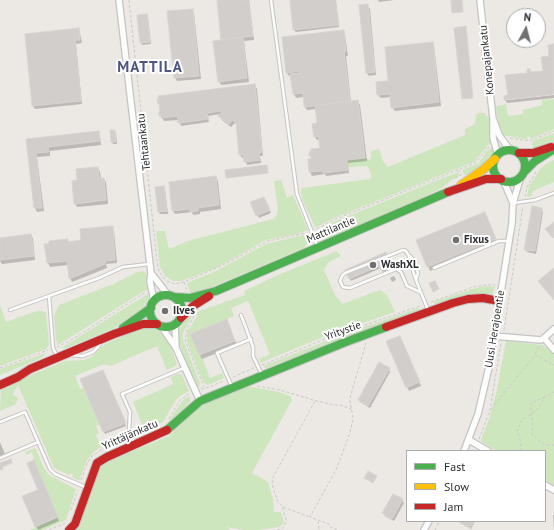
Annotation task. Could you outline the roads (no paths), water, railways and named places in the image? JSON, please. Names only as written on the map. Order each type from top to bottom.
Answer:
[{"type":"street","name":"Tehtaankatu","points":[[119,0],[151,273],[150,282],[153,296],[151,306]]},
{"type":"street","name":"Konepajankatu","points":[[480,0],[493,119],[492,130],[496,157]]},
{"type":"street","name":"Konepajankatu","points":[[493,119],[502,140],[510,150]]},
{"type":"street","points":[[554,148],[535,161],[522,175],[513,181],[502,180],[494,172],[493,163],[501,152],[510,150],[518,153],[532,153],[554,148]]},
{"type":"street","points":[[518,153],[522,156],[525,164],[522,175]]},
{"type":"street","name":"Mattilantie","points":[[455,189],[484,169],[496,157]]},
{"type":"street","name":"Uusi Herajoentie","points":[[464,450],[478,414],[482,396],[494,336],[509,241],[513,203],[522,175]]},
{"type":"street","name":"Mattilantie","points":[[181,318],[191,302],[216,291],[455,189],[486,179],[502,180]]},
{"type":"street","name":"Uusi Herajoentie","points":[[502,180],[513,203]]},
{"type":"street","name":"Tehtaankatu","points":[[151,273],[159,285],[171,296]]},
{"type":"street","points":[[0,385],[30,369],[101,339],[143,324],[171,327],[181,318],[181,304],[171,296],[159,297],[151,306],[114,334]]},
{"type":"street","name":"Mattilantie","points":[[171,296],[191,302]]},
{"type":"street","name":"Yritystie","points":[[200,401],[343,342],[429,312],[468,299],[482,298],[499,301]]},
{"type":"street","points":[[151,306],[151,317],[159,325],[176,348],[200,401]]},
{"type":"street","points":[[175,325],[176,348]]},
{"type":"street","points":[[542,339],[554,329]]},
{"type":"street","points":[[494,336],[542,339],[554,350]]},
{"type":"street","points":[[0,379],[30,369]]},
{"type":"street","name":"Yrittäjänkatu","points":[[68,530],[75,524],[94,469],[98,463],[106,457],[168,430],[200,401]]},
{"type":"street","points":[[469,440],[486,450]]},
{"type":"lane","points":[[272,0],[297,194],[318,248]]},
{"type":"lane","points":[[513,203],[535,200],[554,192]]},
{"type":"lane","points":[[434,268],[499,241],[509,241]]},
{"type":"lane","points":[[416,280],[418,273],[414,260],[406,251],[401,250],[343,274],[340,283],[343,287],[350,288],[398,269],[401,272],[407,286],[420,292]]},
{"type":"lane","points":[[410,256],[410,262],[420,292],[429,312]]},
{"type":"lane","points":[[10,310],[99,278],[123,267],[150,264]]},
{"type":"lane","points":[[50,296],[53,348],[61,356]]},
{"type":"lane","points":[[242,316],[251,339],[253,356],[262,375]]},
{"type":"lane","points":[[232,387],[217,353],[251,339]]},
{"type":"lane","points":[[135,445],[129,430],[130,412],[122,394],[184,368]]},
{"type":"lane","points":[[0,422],[26,412],[50,469],[62,477],[87,488]]},
{"type":"lane","points":[[0,458],[38,442]]},
{"type":"place","name":"Fixus","points":[[456,240]]},
{"type":"place","name":"WashXL","points":[[373,265]]},
{"type":"place","name":"Ilves","points":[[165,311]]},
{"type":"district","name":"MATTILA","points":[[150,68]]}]
